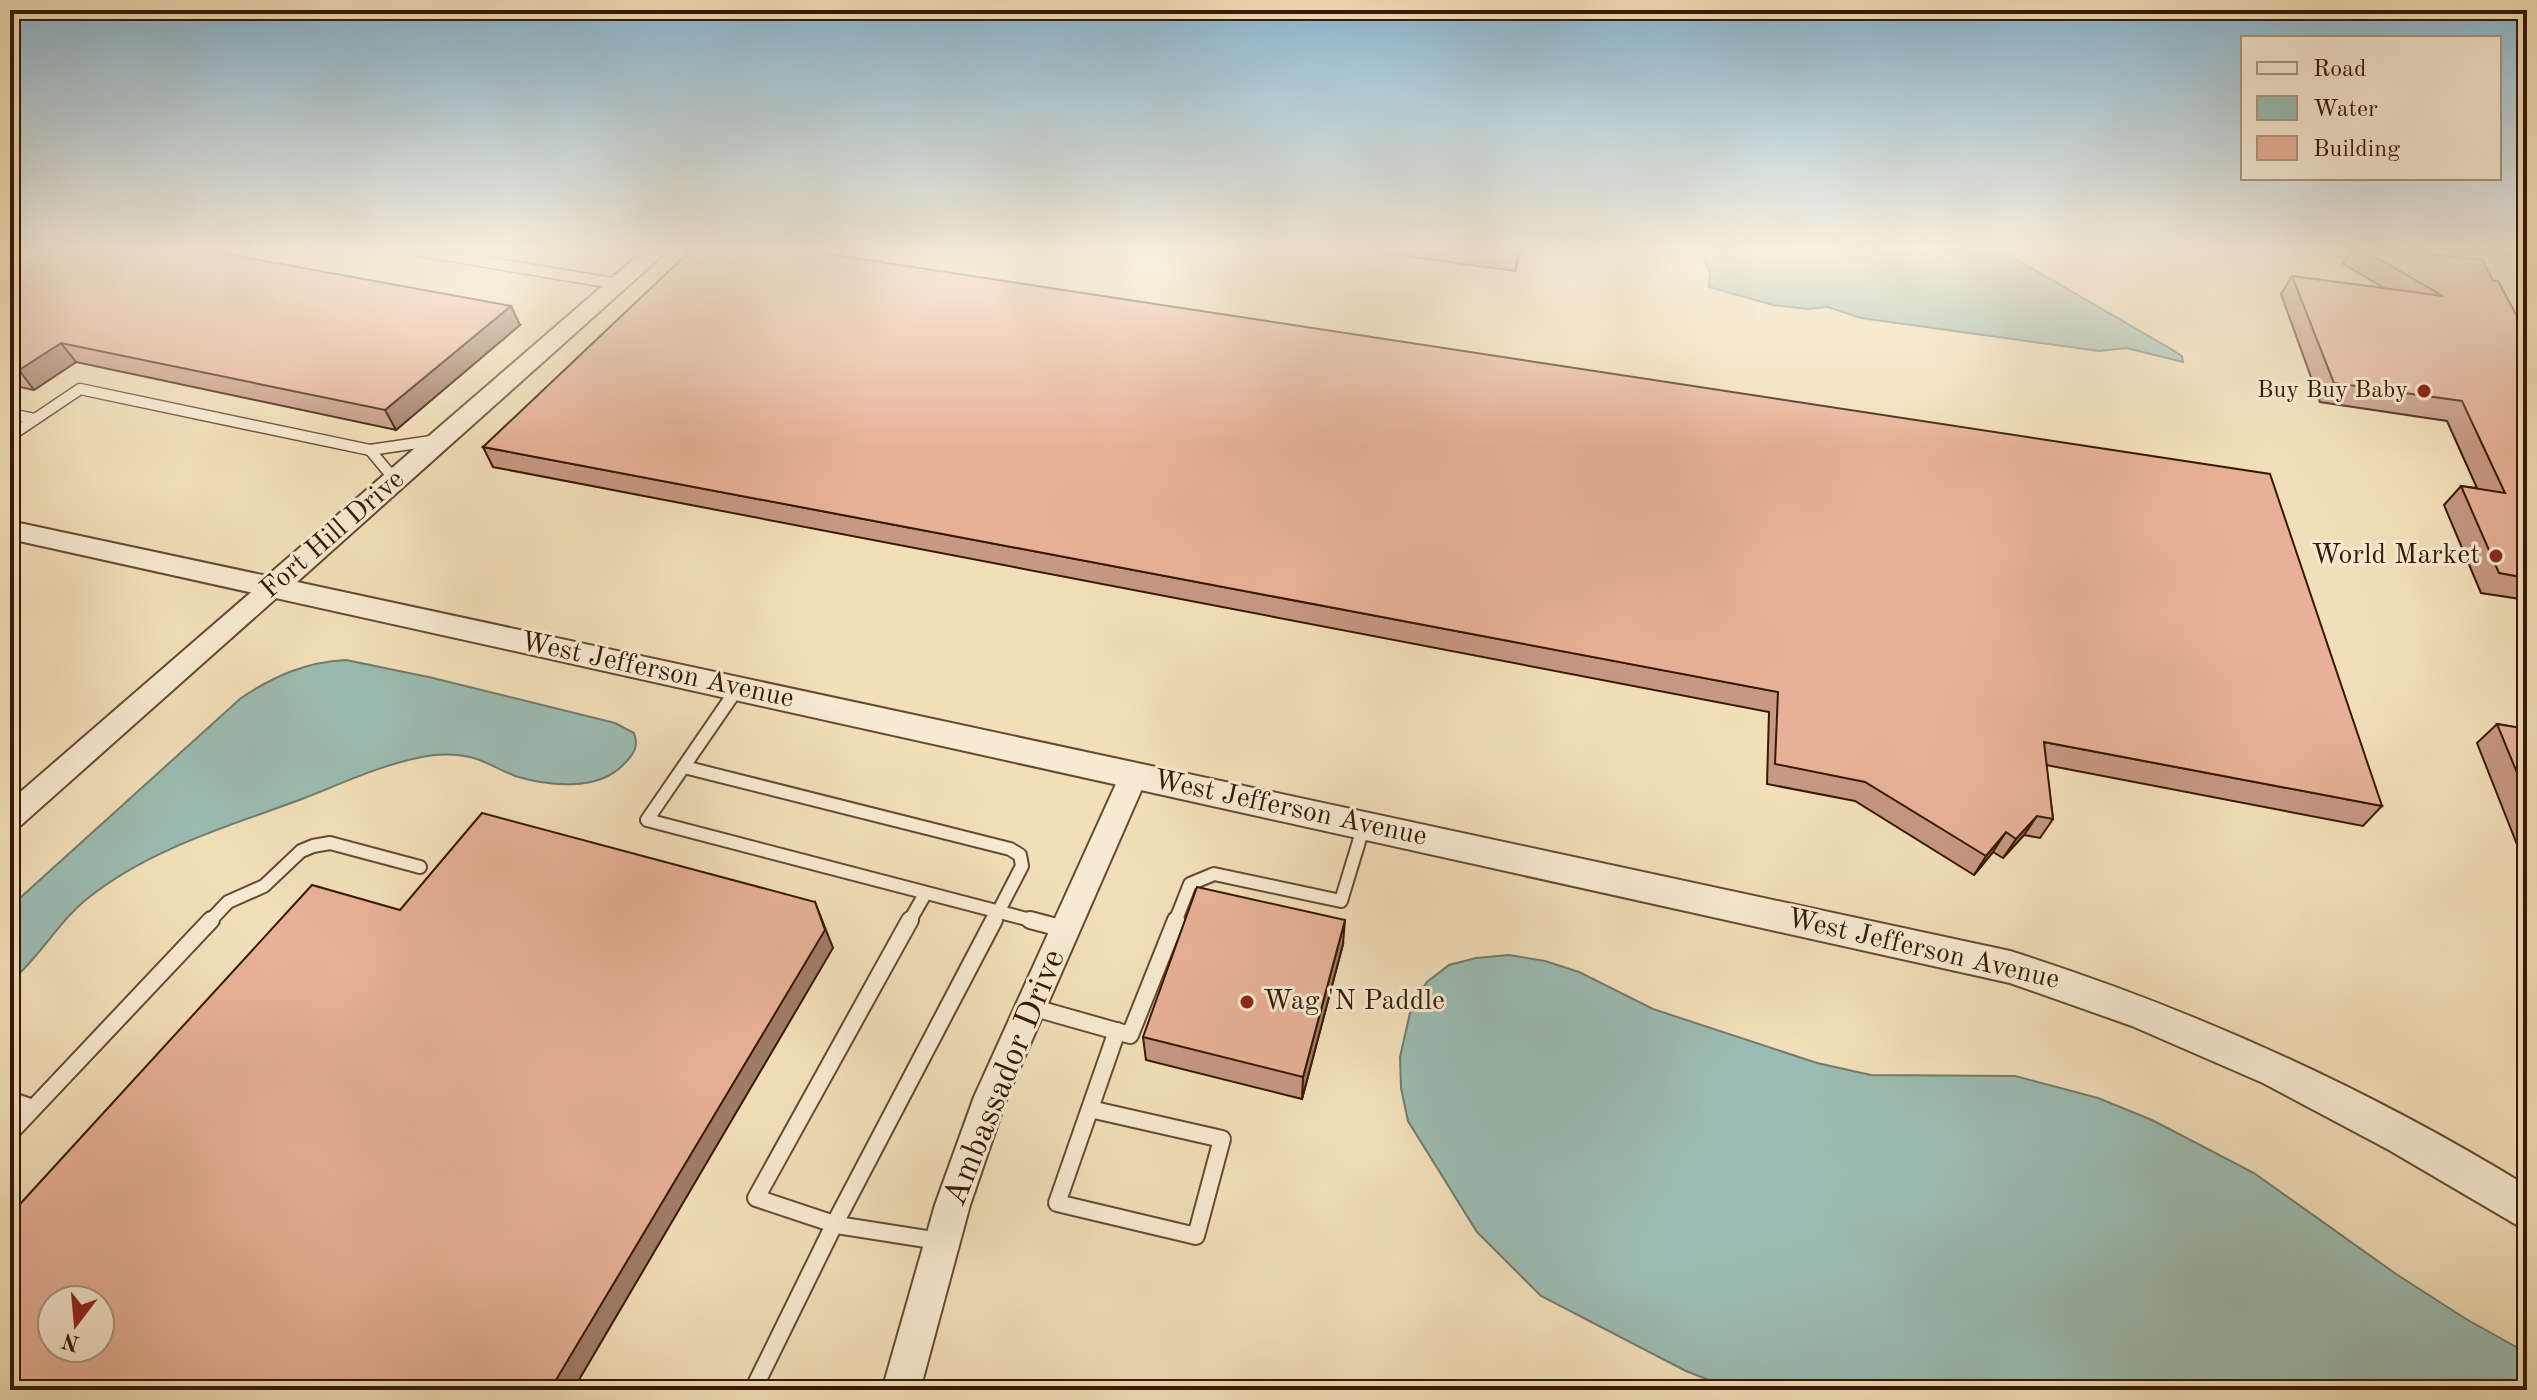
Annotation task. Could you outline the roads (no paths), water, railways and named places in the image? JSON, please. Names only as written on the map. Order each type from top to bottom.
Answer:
[{"type":"street","name":"Fort Hill Drive","points":[[10,818],[581,316]]},
{"type":"street","name":"West Jefferson Avenue","points":[[10,530],[1936,949],[2076,987],[2197,1033],[2308,1084],[2439,1155],[2527,1210]]},
{"type":"street","name":"Ambassador Drive","points":[[901,1390],[941,1242],[973,1143],[1029,1007],[1134,775]]},
{"type":"lane","points":[[10,436],[80,389],[370,450],[441,439]]},
{"type":"lane","points":[[10,414],[35,419]]},
{"type":"lane","points":[[370,450],[395,480]]},
{"type":"lane","points":[[737,689],[647,820],[1064,929]]},
{"type":"lane","points":[[684,767],[1010,849],[1020,855],[1022,866],[834,1225],[753,1390]]},
{"type":"lane","points":[[1029,1007],[1130,1035],[1190,884],[1214,874],[1341,901],[1364,825]]},
{"type":"lane","points":[[10,1133],[228,902],[264,886],[301,851],[330,843],[420,867]]},
{"type":"lane","points":[[925,894],[756,1198],[834,1225],[867,1232],[919,1234],[941,1242]]},
{"type":"lane","points":[[1090,1109],[1222,1139],[1196,1236],[1057,1203],[1117,1031]]},
{"type":"lane","points":[[10,1100],[33,1108]]},
{"type":"water","points":[[1856,316],[2115,316],[2182,356],[2183,362],[2126,348],[2099,351]]},
{"type":"water","points":[[346,660],[615,723],[634,733],[635,750],[613,773],[587,783],[557,784],[528,780],[476,759],[452,755],[406,760],[361,775],[190,840],[137,866],[77,907],[10,982],[10,907],[241,698],[291,672]]},
{"type":"water","points":[[1509,955],[1545,961],[1579,972],[1653,1009],[1817,1063],[1871,1075],[2015,1076],[2098,1098],[2152,1120],[2254,1173],[2396,1274],[2527,1353],[2527,1390],[1734,1390],[1686,1371],[1541,1296],[1477,1232],[1408,1121],[1401,1088],[1400,1057],[1412,1004],[1427,982],[1449,965],[1476,958]]},
{"type":"place","name":"Buy Buy Baby","points":[[2424,391]]},
{"type":"place","name":"World Market","points":[[2496,556]]},
{"type":"place","name":"Wag 'N Paddle","points":[[1247,1002]]}]
